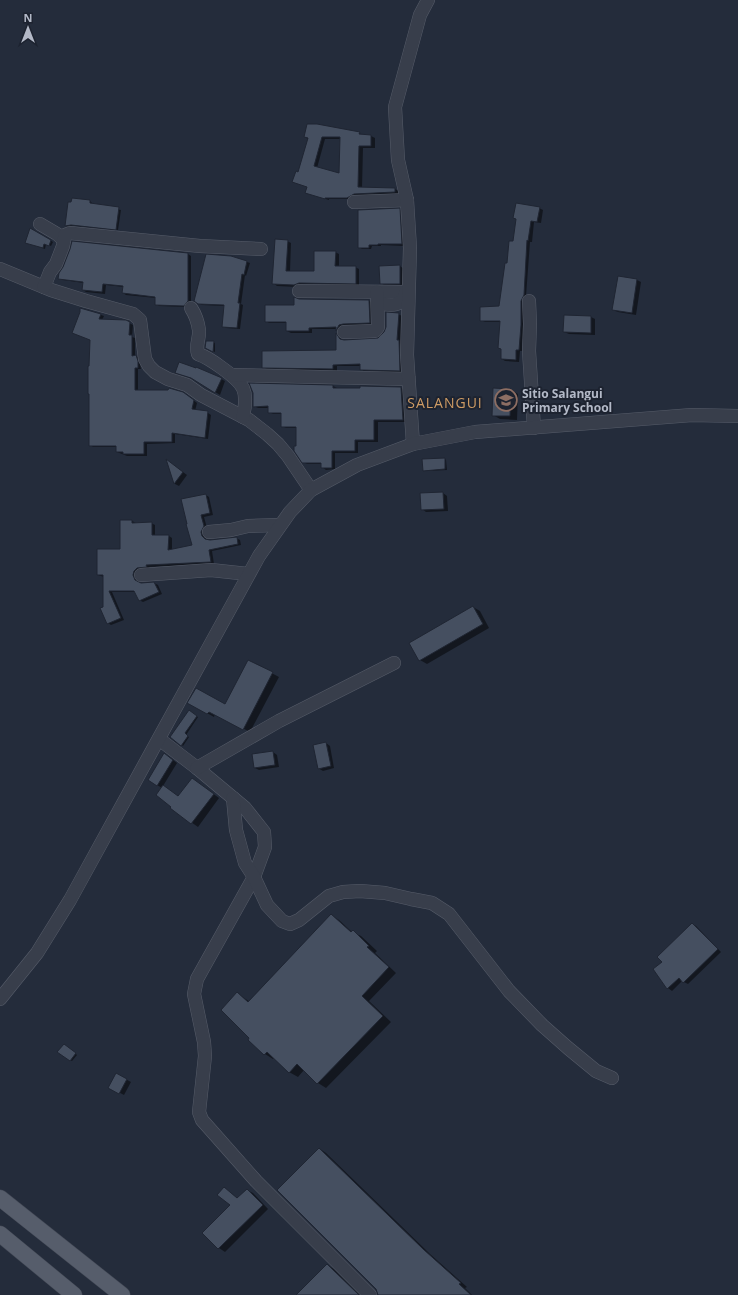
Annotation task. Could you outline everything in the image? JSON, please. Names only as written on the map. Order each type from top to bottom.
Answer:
[{"type":"main road","points":[[0,1198],[122,1295]]},
{"type":"main road","points":[[0,1234],[74,1295]]},
{"type":"street","points":[[413,444],[407,355],[407,292],[410,248],[407,200],[398,160],[394,107],[420,15],[428,0]]},
{"type":"street","points":[[354,202],[407,200]]},
{"type":"street","points":[[40,224],[64,240]]},
{"type":"street","points":[[44,287],[50,272],[56,264],[65,236],[70,233],[200,246],[262,250]]},
{"type":"street","points":[[0,269],[44,287],[86,301],[133,314],[140,320],[145,359],[155,372],[168,379],[187,385],[201,395],[243,417],[267,434],[288,456],[312,490]]},
{"type":"street","points":[[298,291],[377,298],[407,292]]},
{"type":"street","points":[[344,332],[375,331],[377,329],[377,298]]},
{"type":"street","points":[[529,301],[529,351],[534,428]]},
{"type":"street","points":[[191,308],[197,322],[199,332],[196,348],[198,354],[207,358],[233,375],[243,387],[246,403],[243,417]]},
{"type":"street","points":[[233,375],[409,379]]},
{"type":"street","points":[[0,999],[37,953],[70,900],[248,574],[280,525],[290,512],[312,490],[357,465],[413,444],[475,432],[692,415],[738,416]]},
{"type":"street","points":[[209,532],[231,530],[248,526],[280,525]]},
{"type":"street","points":[[141,575],[211,570],[248,574]]},
{"type":"street","points":[[198,768],[280,721],[394,662]]},
{"type":"street","points":[[159,739],[198,768],[233,798],[244,808],[264,832],[265,847],[254,877],[197,979],[194,994],[204,1042],[205,1056],[199,1112],[202,1120],[256,1181],[370,1295]]},
{"type":"street","points":[[233,798],[236,830],[245,863],[254,877],[267,905],[282,921],[290,924],[299,920],[329,896],[343,892],[360,891],[385,893],[432,903],[449,914],[509,992],[542,1025],[596,1071],[612,1078]]},
{"type":"building","points":[[307,124],[317,124],[360,132],[359,134],[371,135],[371,146],[359,146],[358,187],[395,188],[395,192],[354,194],[347,198],[325,199],[305,193],[307,187],[292,182],[296,171],[298,172],[308,138],[304,137]],"holes":[[[322,137],[340,137],[339,173],[314,166]]]},
{"type":"building","points":[[72,198],[90,200],[90,203],[119,207],[116,230],[71,225],[65,226],[68,202],[71,202]]},
{"type":"building","points":[[516,203],[540,207],[537,222],[531,221],[528,241],[527,240],[524,295],[521,301],[519,350],[516,350],[516,360],[501,359],[501,349],[498,348],[500,321],[480,321],[480,307],[499,306],[505,263],[507,263],[509,241],[513,241],[516,219],[513,218]]},
{"type":"building","points":[[400,208],[402,244],[378,244],[369,245],[369,248],[358,248],[358,210]]},
{"type":"building","points":[[30,228],[51,240],[49,246],[44,244],[43,248],[25,243]]},
{"type":"building","points":[[275,239],[288,240],[286,271],[314,271],[314,251],[336,251],[335,266],[356,266],[356,284],[272,284]]},
{"type":"building","points":[[72,241],[188,253],[188,301],[184,306],[155,305],[155,297],[122,293],[123,286],[103,284],[102,292],[82,290],[83,282],[58,279]]},
{"type":"building","points":[[206,254],[231,256],[247,261],[244,275],[242,274],[238,303],[240,303],[237,328],[222,327],[224,305],[198,304],[194,301]]},
{"type":"building","points":[[400,265],[400,284],[380,284],[379,266]]},
{"type":"building","points":[[618,276],[637,279],[632,313],[612,310]]},
{"type":"building","points":[[294,297],[299,299],[369,300],[370,323],[343,324],[339,325],[336,331],[336,327],[309,328],[309,331],[286,331],[286,322],[265,322],[265,305],[294,305]]},
{"type":"building","points":[[80,308],[101,314],[99,319],[126,320],[130,322],[129,335],[132,335],[132,356],[136,355],[138,361],[138,368],[135,368],[135,390],[168,390],[169,388],[183,392],[194,400],[192,409],[208,411],[205,438],[172,433],[172,442],[144,442],[144,454],[123,454],[123,452],[116,452],[116,446],[89,446],[88,366],[90,340],[72,333],[80,312]]},
{"type":"building","points":[[386,312],[399,313],[397,340],[399,340],[400,371],[360,370],[360,364],[333,365],[333,369],[262,368],[262,351],[336,350],[336,333],[340,339],[344,340],[378,338],[384,332],[386,327]]},
{"type":"building","points":[[564,315],[591,316],[591,333],[563,332]]},
{"type":"building","points":[[206,341],[214,341],[213,352],[205,348]]},
{"type":"building","points":[[179,362],[196,367],[222,378],[215,393],[191,378],[175,373]]},
{"type":"building","points":[[249,383],[333,385],[333,388],[360,388],[360,386],[401,387],[403,420],[374,420],[374,440],[355,440],[355,451],[332,451],[332,468],[321,468],[321,463],[302,463],[294,451],[294,446],[296,446],[296,427],[281,427],[281,413],[268,413],[268,406],[253,407],[253,393]]},
{"type":"building","points":[[493,388],[511,389],[510,416],[492,416]]},
{"type":"building","points":[[445,458],[445,469],[423,471],[422,459]]},
{"type":"building","points":[[166,459],[183,472],[174,484]]},
{"type":"building","points":[[443,492],[444,509],[421,510],[420,493]]},
{"type":"building","points":[[206,494],[210,513],[201,515],[204,526],[201,532],[202,536],[205,539],[210,540],[237,537],[238,544],[209,550],[211,562],[146,565],[147,567],[137,568],[133,575],[135,580],[141,583],[154,582],[159,592],[139,601],[134,591],[109,591],[121,618],[107,624],[100,608],[103,607],[103,575],[97,575],[97,549],[120,549],[120,520],[132,520],[132,523],[152,522],[152,535],[169,535],[168,550],[192,545],[181,499]]},
{"type":"building","points":[[473,606],[483,624],[419,661],[409,643]]},
{"type":"building","points":[[248,660],[273,672],[243,730],[209,712],[207,714],[187,703],[196,688],[225,704]]},
{"type":"building","points":[[189,710],[197,716],[185,733],[188,736],[181,746],[170,737]]},
{"type":"building","points":[[326,742],[331,766],[318,769],[313,745]]},
{"type":"building","points":[[273,751],[275,765],[254,768],[252,754]]},
{"type":"building","points":[[164,753],[173,760],[157,786],[148,780]]},
{"type":"building","points":[[192,778],[214,794],[191,824],[156,795],[163,785],[178,796]]},
{"type":"building","points":[[331,914],[351,932],[353,930],[369,946],[367,947],[389,967],[362,996],[383,1016],[317,1084],[297,1064],[289,1073],[267,1052],[264,1055],[248,1040],[249,1038],[221,1010],[237,992],[248,1002]]},
{"type":"building","points":[[692,923],[718,949],[683,983],[679,978],[667,989],[653,969],[662,962],[657,957]]},
{"type":"building","points":[[64,1044],[76,1053],[70,1061],[57,1052]]},
{"type":"building","points":[[116,1073],[127,1079],[119,1094],[108,1088]]},
{"type":"building","points":[[319,1148],[423,1249],[461,1283],[459,1284],[471,1295],[378,1295],[376,1289],[277,1190]]},
{"type":"building","points":[[224,1187],[237,1198],[247,1189],[263,1205],[218,1249],[202,1233],[230,1205],[217,1195]]},
{"type":"building","points":[[327,1264],[359,1295],[296,1295]]},
{"type":"place","name":"Sitio Salangui Primary School","points":[[506,400]]},
{"type":"district","name":"SALANGUI","points":[[445,402]]}]
